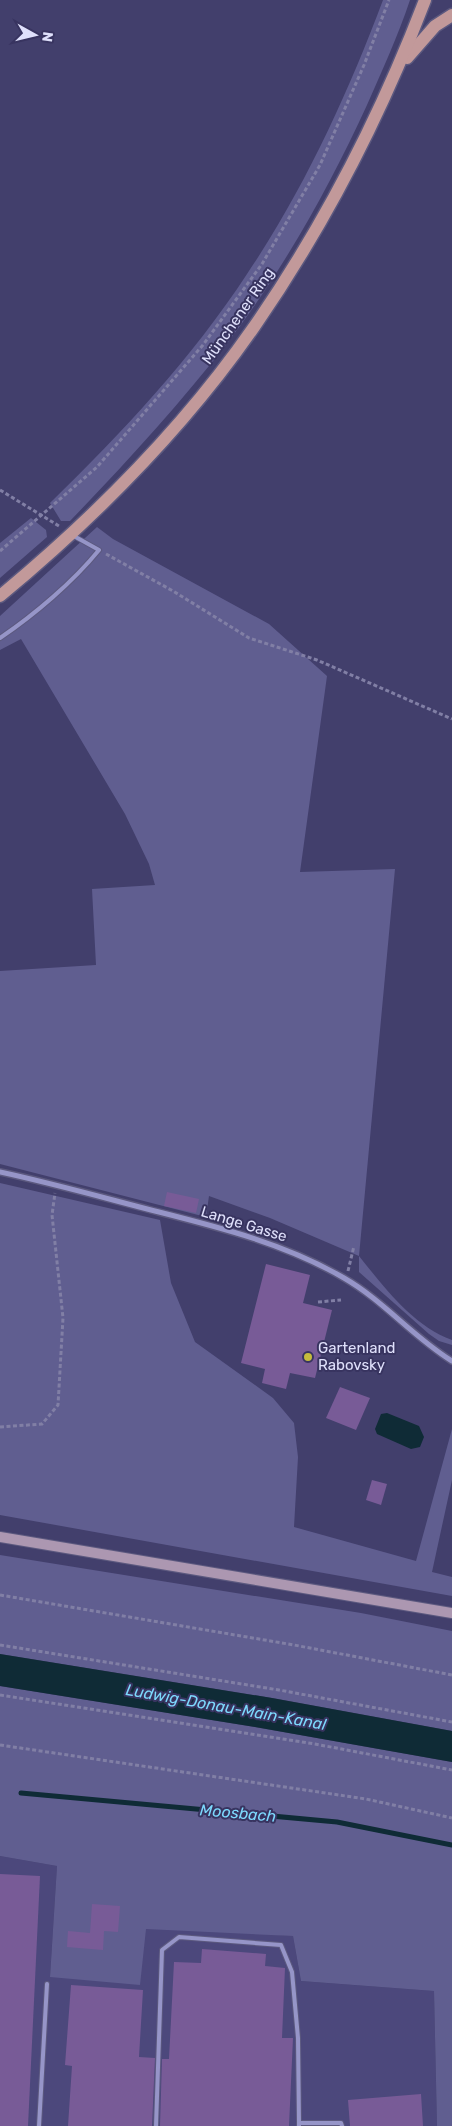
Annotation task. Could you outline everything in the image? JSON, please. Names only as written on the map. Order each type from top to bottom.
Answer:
[{"type":"main road","name":"Münchener Ring","points":[[0,596],[70,533],[146,460],[190,409],[253,329],[312,235],[353,161],[394,76],[425,0]]},
{"type":"main road","points":[[394,76],[423,37],[435,26],[452,15]]},
{"type":"main road","points":[[0,1537],[452,1613]]},
{"type":"street","name":"Lange Gasse","points":[[0,1172],[56,1185],[274,1244],[346,1279],[365,1291],[440,1354],[452,1361]]},
{"type":"lane","points":[[0,638],[19,624],[88,563],[99,550],[70,533]]},
{"type":"lane","points":[[156,2126],[162,1950],[179,1936],[281,1946],[292,1972],[293,1981],[298,2038],[299,2125],[341,2123],[342,2126]]},
{"type":"lane","points":[[40,2126],[47,1984]]},
{"type":"path","points":[[0,551],[97,467],[203,345],[262,264],[320,165],[390,0]]},
{"type":"path","points":[[0,490],[70,533]]},
{"type":"path","points":[[99,550],[173,591],[249,638],[317,660],[452,719]]},
{"type":"path","points":[[0,1427],[42,1424],[58,1405],[63,1318],[52,1215],[56,1185]]},
{"type":"path","points":[[346,1279],[354,1246]]},
{"type":"path","points":[[318,1302],[341,1300]]},
{"type":"path","points":[[0,1595],[284,1643],[452,1675]]},
{"type":"path","points":[[0,1645],[289,1692],[452,1722]]},
{"type":"path","points":[[0,1695],[315,1744],[452,1770]]},
{"type":"path","points":[[0,1745],[366,1799],[452,1818]]},
{"type":"shaded area","points":[[383,0],[410,0],[390,53],[367,105],[337,167],[304,228],[248,315],[171,411],[70,521],[61,521],[50,503],[155,394],[226,305],[268,242],[323,141],[355,71]]},
{"type":"shaded area","points":[[31,518],[46,530],[47,537],[0,578],[0,543]]},
{"type":"shaded area","points":[[97,527],[113,539],[269,624],[327,676],[300,872],[395,869],[359,1256],[270,1218],[209,1196],[206,1217],[0,1164],[0,971],[96,965],[92,889],[155,885],[149,864],[125,814],[21,639],[0,650],[0,616]]},
{"type":"shaded area","points":[[0,1183],[160,1220],[171,1283],[195,1342],[273,1398],[294,1423],[298,1457],[294,1527],[416,1561],[452,1429],[452,1480],[432,1572],[452,1577],[452,1596],[0,1515]]},
{"type":"shaded area","points":[[359,1256],[400,1304],[438,1334],[452,1340],[452,1345],[439,1341],[429,1334],[359,1272]]},
{"type":"shaded area","points":[[0,1555],[361,1613],[452,1631],[452,1731],[272,1698],[0,1654]]},
{"type":"shaded area","points":[[0,1686],[255,1727],[452,1762],[452,2126],[437,2126],[434,1991],[301,1981],[293,1936],[146,1929],[140,1985],[50,1977],[57,1866],[0,1856]]},
{"type":"shaded area","points":[[0,1856],[57,1866],[50,1977],[145,1928],[177,1928],[293,1936],[301,1981],[434,1991],[437,2126],[0,2126]]},
{"type":"water","points":[[387,1413],[419,1426],[424,1437],[420,1447],[411,1449],[377,1434],[375,1429],[381,1414]]},
{"type":"water","name":"Ludwig-Donau-Main-Kanal","points":[[0,1654],[272,1698],[452,1731],[452,1762],[255,1727],[0,1686]]},
{"type":"building","points":[[167,1192],[199,1199],[196,1213],[164,1206]]},
{"type":"building","points":[[266,1264],[310,1275],[303,1303],[332,1310],[315,1378],[290,1373],[286,1389],[262,1383],[265,1369],[241,1363]]},
{"type":"building","points":[[340,1387],[370,1398],[356,1430],[326,1418]]},
{"type":"building","points":[[372,1480],[387,1484],[381,1505],[366,1500]]},
{"type":"building","points":[[0,1874],[40,1876],[28,2126],[0,2126]]},
{"type":"building","points":[[92,1904],[120,1906],[118,1932],[104,1931],[103,1950],[67,1947],[68,1931],[90,1933]]},
{"type":"building","points":[[202,1949],[266,1954],[265,1966],[285,1968],[282,2038],[293,2038],[289,2126],[160,2126],[162,2059],[169,2059],[174,1962],[201,1963]]},
{"type":"building","points":[[71,1985],[143,1990],[139,2057],[155,2058],[152,2126],[68,2126],[72,2066],[65,2065]]},
{"type":"building","points":[[421,2094],[423,2126],[350,2126],[348,2100]]},
{"type":"waterway","name":"Moosbach","points":[[21,1793],[337,1822],[452,1845]]},
{"type":"place","name":"Gartenland Rabovsky","points":[[308,1357]]}]
